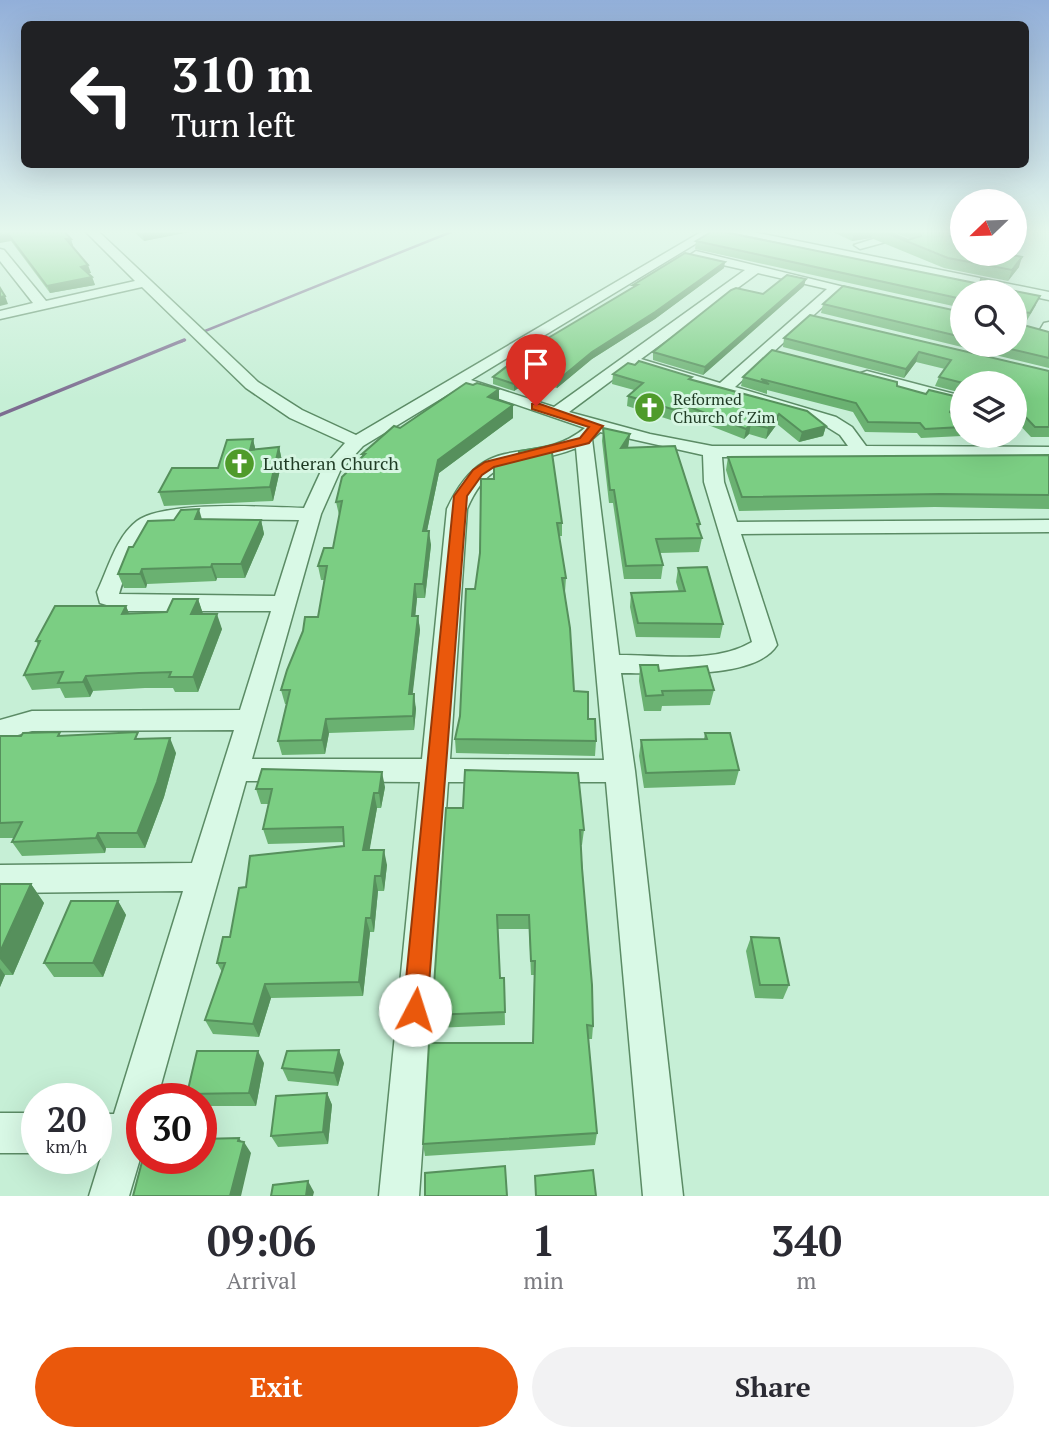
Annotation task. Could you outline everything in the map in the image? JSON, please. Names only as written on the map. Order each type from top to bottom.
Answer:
[{"type":"street","points":[[28,288],[42,305]]},
{"type":"street","points":[[0,315],[122,288]]},
{"type":"street","points":[[149,288],[252,385],[296,414],[357,442]]},
{"type":"street","points":[[112,1134],[202,877],[311,514],[331,469],[357,442],[615,288]]},
{"type":"street","points":[[556,413],[729,288]]},
{"type":"street","points":[[724,388],[836,288],[885,291],[887,288]]},
{"type":"street","points":[[1009,288],[1049,296]]},
{"type":"street","points":[[803,316],[830,323]]},
{"type":"street","points":[[1027,328],[1048,331]]},
{"type":"street","points":[[766,350],[792,356]]},
{"type":"street","points":[[628,360],[830,421],[846,431],[862,453]]},
{"type":"street","points":[[845,370],[950,398]]},
{"type":"street","points":[[459,381],[556,413],[590,433],[712,451],[1049,452]]},
{"type":"street","points":[[590,433],[663,1196]]},
{"type":"street","points":[[399,1196],[461,496],[478,472],[489,464],[590,433]]},
{"type":"street","points":[[1026,448],[1030,452]]},
{"type":"street","points":[[610,664],[728,661],[755,653],[765,645],[714,482],[712,451]]},
{"type":"street","points":[[285,604],[126,603],[108,598],[108,592],[137,534],[151,521],[177,515],[311,514]]},
{"type":"street","points":[[730,528],[1049,526]]},
{"type":"street","points":[[0,730],[32,721],[250,720]]},
{"type":"street","points":[[236,770],[621,771]]},
{"type":"street","points":[[0,879],[202,877]]},
{"type":"street","points":[[0,1133],[21,1133]]},
{"type":"street","points":[[109,1196],[110,1174]]},
{"type":"building","points":[[632,288],[689,288],[592,352],[557,381],[553,380],[542,387],[520,380],[514,384],[493,377],[528,350]]},
{"type":"building","points":[[736,288],[763,294],[771,288],[796,288],[705,367],[653,352],[731,290]]},
{"type":"building","points":[[841,288],[851,288],[950,309],[950,334],[823,304]]},
{"type":"building","points":[[911,288],[950,288],[950,296]]},
{"type":"building","points":[[1027,293],[1040,296],[1030,313],[1027,313]]},
{"type":"building","points":[[810,315],[950,348],[950,357],[989,357],[1049,371],[1049,427],[1035,427],[1027,419],[1027,371],[950,371],[950,380],[939,377],[951,360],[919,352],[906,369],[784,338]]},
{"type":"building","points":[[1027,326],[1049,332],[1049,358],[1027,353]]},
{"type":"building","points":[[772,350],[897,382],[897,386],[926,394],[929,390],[950,395],[950,428],[925,429],[920,423],[868,422],[856,403],[743,377]]},
{"type":"building","points":[[639,361],[692,377],[689,379],[807,411],[826,426],[802,432],[779,414],[768,428],[751,424],[746,429],[682,404],[675,410],[628,396],[643,383],[613,374],[628,363],[635,365]]},
{"type":"building","points":[[466,383],[499,389],[488,397],[513,405],[438,460],[423,531],[429,531],[423,584],[415,584],[412,616],[418,616],[409,694],[414,694],[413,716],[326,719],[322,740],[278,741],[290,690],[281,690],[287,670],[303,631],[305,617],[318,617],[327,566],[318,566],[324,548],[333,548],[342,501],[336,502],[342,477],[365,454],[362,454],[394,426],[400,428]]},
{"type":"building","points":[[603,428],[630,434],[621,448],[675,446],[702,538],[656,539],[663,565],[626,566],[614,490],[610,490]]},
{"type":"building","points":[[253,439],[250,450],[279,447],[270,487],[159,492],[172,468],[218,468],[227,440]]},
{"type":"building","points":[[551,446],[562,523],[557,523],[566,578],[562,578],[570,628],[574,691],[588,692],[588,719],[595,719],[596,741],[455,739],[460,716],[466,589],[475,589],[480,553],[481,479],[494,479],[494,462],[498,459],[519,459],[519,451]]},
{"type":"building","points":[[1049,455],[1049,495],[742,497],[728,457]]},
{"type":"building","points":[[199,509],[195,519],[261,520],[241,564],[142,569],[140,574],[118,574],[129,547],[133,547],[148,521],[174,520],[181,510]]},
{"type":"building","points":[[707,567],[723,624],[638,623],[631,593],[685,591],[678,568]]},
{"type":"building","points":[[173,599],[198,599],[191,614],[217,614],[193,677],[169,677],[171,672],[139,673],[86,676],[83,682],[58,683],[63,672],[24,675],[40,641],[36,641],[55,606],[126,606],[122,614],[167,612]]},
{"type":"building","points":[[640,665],[658,665],[659,671],[707,666],[714,690],[662,691],[663,695],[646,696]]},
{"type":"building","points":[[60,732],[58,736],[138,732],[135,739],[170,738],[157,782],[137,833],[98,833],[96,838],[12,842],[22,822],[0,823],[0,736]]},
{"type":"building","points":[[705,733],[730,733],[739,770],[646,773],[641,740],[707,739]]},
{"type":"building","points":[[262,769],[382,772],[379,793],[374,793],[363,850],[384,850],[381,876],[375,876],[371,918],[366,918],[359,982],[265,984],[253,1024],[205,1020],[225,963],[217,963],[223,937],[230,937],[239,888],[246,887],[250,856],[344,846],[343,827],[263,829],[272,789],[256,789]]},
{"type":"building","points":[[465,770],[578,773],[584,830],[580,830],[582,868],[592,985],[593,1026],[587,1025],[597,1133],[423,1144],[429,1043],[533,1043],[535,961],[531,961],[529,915],[497,915],[500,978],[504,978],[505,1012],[432,1015],[446,808],[463,808]]},
{"type":"building","points":[[0,884],[31,884],[0,952]]},
{"type":"building","points":[[71,901],[118,901],[93,963],[44,963]]},
{"type":"building","points":[[751,937],[779,938],[789,985],[760,985]]},
{"type":"building","points":[[339,1050],[334,1073],[282,1068],[287,1051]]},
{"type":"building","points":[[197,1051],[258,1051],[249,1093],[217,1094],[217,1083],[190,1083]]},
{"type":"building","points":[[327,1093],[323,1132],[271,1136],[276,1096]]},
{"type":"building","points":[[239,1138],[238,1141],[244,1142],[230,1196],[133,1196],[139,1174],[217,1174],[217,1139]]},
{"type":"building","points":[[505,1166],[507,1196],[425,1196],[425,1173]]},
{"type":"building","points":[[593,1170],[596,1196],[536,1196],[535,1176]]},
{"type":"building","points":[[308,1181],[306,1196],[271,1196],[273,1185]]},
{"type":"waterway","points":[[205,331],[312,288]]},
{"type":"waterway","points":[[0,415],[184,340]]},
{"type":"waterway","points":[[180,342],[185,340]]},
{"type":"place","name":"Reformed Church of Zim","points":[[650,408]]},
{"type":"place","name":"Lutheran Church","points":[[240,463]]},
{"type":"route","points":[[415,1010],[457,509],[461,496],[467,484],[489,464],[520,454],[584,441],[597,426],[536,406]]}]
